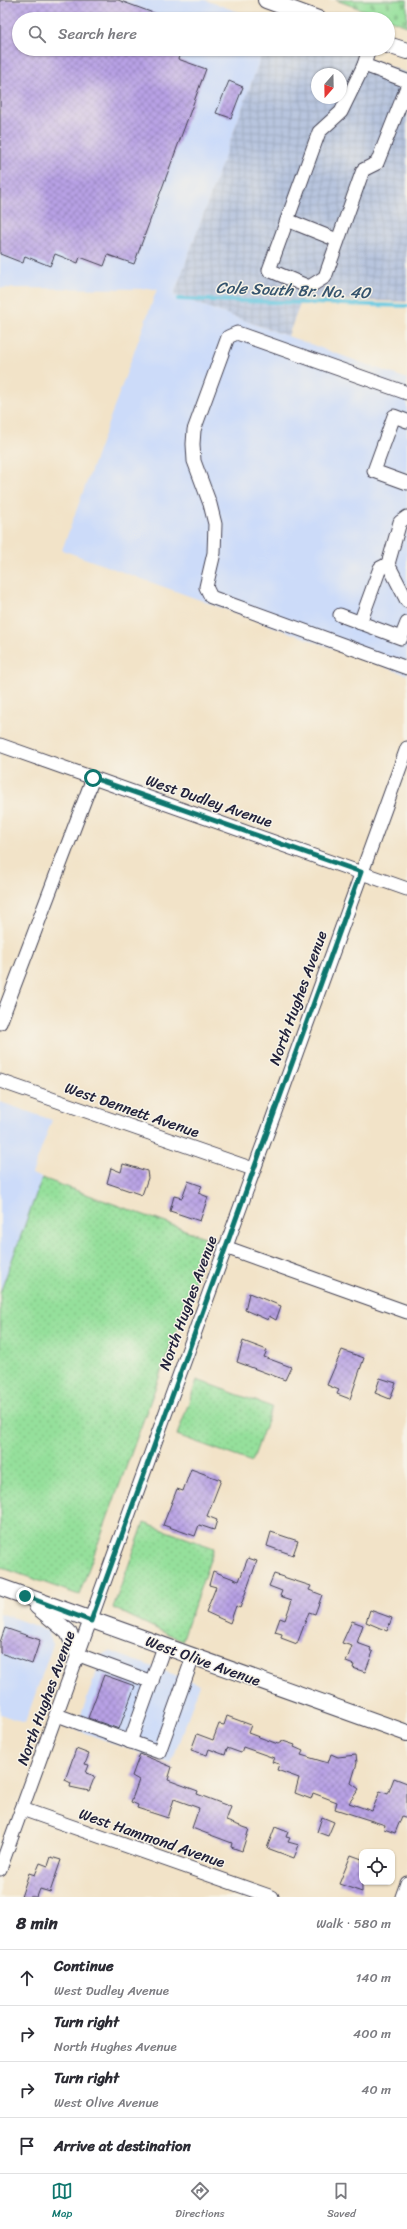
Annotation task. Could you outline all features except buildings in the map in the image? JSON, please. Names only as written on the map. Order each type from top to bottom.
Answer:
[{"type":"main road","points":[[268,0],[300,12]]},
{"type":"main road","points":[[395,47],[407,51]]},
{"type":"main road","name":"West Olive Avenue","points":[[0,1587],[91,1621],[407,1733]]},
{"type":"main road","points":[[25,1596],[61,1624],[68,1632],[79,1655]]},
{"type":"street","points":[[367,56],[364,65],[341,112],[319,132],[269,270],[309,287],[325,277],[363,170],[377,163],[407,87]]},
{"type":"street","points":[[364,65],[407,81]]},
{"type":"street","points":[[287,220],[337,240]]},
{"type":"street","points":[[407,394],[242,334],[234,334],[228,337],[221,352],[194,430],[192,444],[194,461],[216,524],[214,553],[206,587],[211,597],[407,668]]},
{"type":"street","points":[[407,421],[394,416],[374,471],[407,483]]},
{"type":"street","points":[[407,517],[400,522],[388,564],[407,601]]},
{"type":"street","points":[[360,623],[380,568],[388,564]]},
{"type":"street","points":[[340,616],[401,638],[407,623]]},
{"type":"street","name":"West Dudley Avenue","points":[[0,745],[407,889]]},
{"type":"street","name":"North Hughes Avenue","points":[[0,1869],[4,1843],[22,1809],[57,1715],[253,1169],[407,748]]},
{"type":"street","points":[[0,1023],[93,778]]},
{"type":"street","name":"West Dennett Avenue","points":[[0,1081],[253,1169]]},
{"type":"street","points":[[225,1247],[407,1312]]},
{"type":"street","points":[[130,1742],[164,1647]]},
{"type":"street","points":[[79,1655],[152,1682]]},
{"type":"street","points":[[57,1715],[159,1752],[193,1657]]},
{"type":"street","name":"West Hammond Avenue","points":[[22,1809],[272,1897]]},
{"type":"street","points":[[402,1897],[407,1883]]},
{"type":"shaded area","points":[[0,0],[205,0],[238,12],[12,12],[12,56],[261,56],[174,295],[407,379],[407,675],[62,550],[157,289],[0,288]]},
{"type":"shaded area","points":[[261,56],[360,56],[407,73],[407,302],[302,299],[288,336],[174,295]]},
{"type":"shaded area","points":[[0,1102],[52,1120],[32,1174],[42,1178],[0,1292]]},
{"type":"shaded area","points":[[0,1613],[47,1630],[53,1644],[25,1723],[0,1714]]},
{"type":"shaded area","points":[[109,1651],[200,1684],[171,1764],[69,1727],[79,1720],[103,1654]]},
{"type":"green space","points":[[336,0],[407,0],[407,26],[395,22],[395,12],[369,12]]},
{"type":"green space","points":[[42,1178],[210,1239],[79,1595],[0,1567],[0,1293]]},
{"type":"green space","points":[[197,1380],[272,1407],[252,1462],[177,1435]]},
{"type":"green space","points":[[144,1523],[214,1548],[182,1641],[113,1608]]},
{"type":"waterway","name":"Cole South Br. No. 40","points":[[178,299],[407,306]]},
{"type":"route","points":[[25,1596],[91,1621],[361,872],[93,778]]}]
